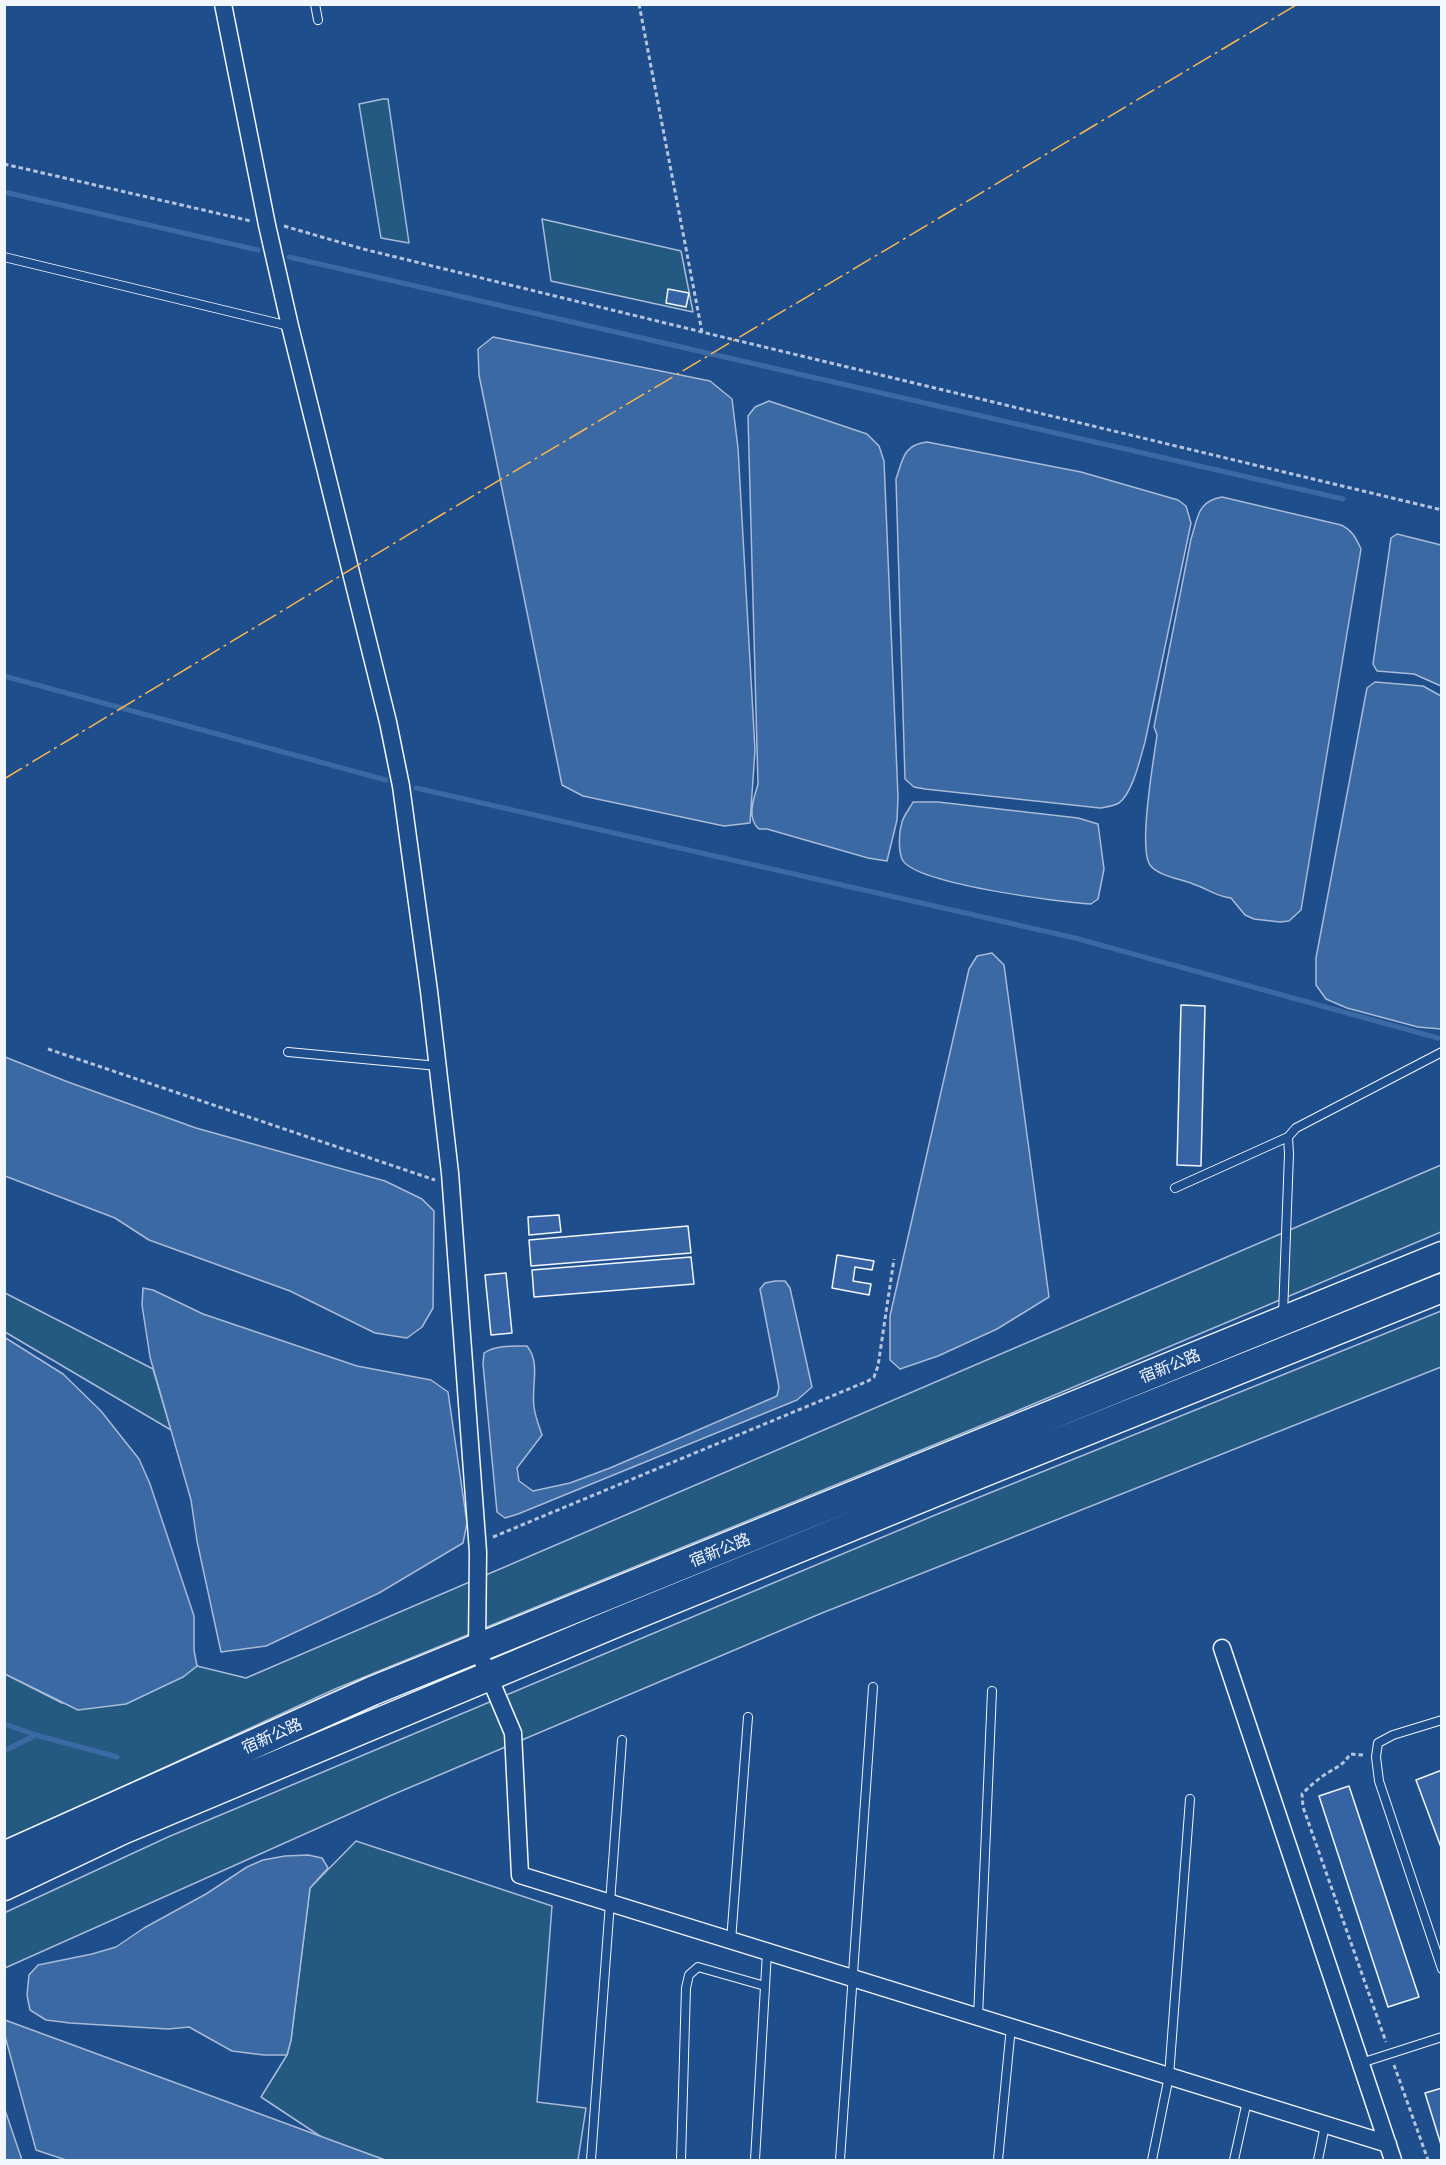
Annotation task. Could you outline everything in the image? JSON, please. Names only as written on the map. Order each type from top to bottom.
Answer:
[{"type":"highway","name":"宿新公路","points":[[4,1856],[372,1691],[1442,1256]]},
{"type":"highway","name":"宿新公路","points":[[4,1886],[122,1830],[489,1676],[982,1473],[1442,1288]]},
{"type":"street","points":[[223,4],[267,225],[388,722],[401,786],[438,1066],[451,1186],[478,1544],[477,1648],[513,1733],[520,1875],[1325,2125],[1390,2152]]},
{"type":"street","points":[[1222,1648],[1390,2152]]},
{"type":"lane","points":[[315,4],[318,20]]},
{"type":"lane","points":[[4,258],[290,326]]},
{"type":"lane","points":[[288,1052],[438,1066]]},
{"type":"lane","points":[[1175,1188],[1288,1137],[1296,1128],[1442,1052]]},
{"type":"lane","points":[[1283,1321],[1288,1137]]},
{"type":"lane","points":[[840,2160],[873,1687]]},
{"type":"lane","points":[[978,2017],[992,1691]]},
{"type":"lane","points":[[731,1941],[748,1717]]},
{"type":"lane","points":[[1442,1720],[1392,1735],[1378,1743],[1376,1757],[1379,1781],[1442,1969]]},
{"type":"lane","points":[[591,2160],[622,1740]]},
{"type":"lane","points":[[1152,2160],[1169,2076],[1190,1799]]},
{"type":"lane","points":[[755,2160],[767,1952]]},
{"type":"lane","points":[[681,2160],[689,1974],[698,1968],[765,1986]]},
{"type":"lane","points":[[998,2160],[1011,2027]]},
{"type":"lane","points":[[1360,2063],[1442,2037]]},
{"type":"lane","points":[[1234,2160],[1247,2101]]},
{"type":"lane","points":[[1318,2160],[1325,2125]]},
{"type":"path","points":[[639,4],[702,332]]},
{"type":"path","points":[[4,164],[267,225],[296,229],[363,249],[1442,510]]},
{"type":"path","points":[[48,1049],[451,1186]]},
{"type":"path","points":[[478,1544],[874,1377],[878,1366],[894,1259]]},
{"type":"path","points":[[1376,1757],[1350,1754],[1343,1765],[1328,1773],[1302,1794],[1303,1807],[1428,2160]]},
{"type":"shaded area","points":[[388,99],[409,243],[381,238],[359,104]]},
{"type":"shaded area","points":[[542,219],[681,251],[693,312],[551,281]]},
{"type":"shaded area","points":[[493,337],[710,381],[732,399],[738,448],[755,750],[750,823],[724,826],[583,796],[562,785],[479,375],[478,349]]},
{"type":"shaded area","points":[[769,401],[867,434],[879,446],[884,461],[898,797],[897,820],[887,861],[868,858],[767,829],[759,829],[753,819],[752,808],[758,784],[748,416],[755,407]]},
{"type":"shaded area","points":[[927,442],[1081,472],[1178,500],[1186,506],[1191,523],[1145,742],[1132,783],[1119,803],[1100,808],[925,789],[914,787],[905,779],[896,479],[908,450]]},
{"type":"shaded area","points":[[1222,497],[1341,525],[1353,535],[1361,549],[1301,910],[1289,921],[1254,919],[1245,915],[1231,898],[1158,872],[1150,865],[1147,855],[1146,822],[1157,735],[1154,727],[1191,539],[1203,507],[1208,502]]},
{"type":"shaded area","points":[[1397,534],[1441,545],[1441,686],[1414,674],[1377,671],[1373,664],[1391,538]]},
{"type":"shaded area","points":[[1375,682],[1423,686],[1441,696],[1441,1029],[1418,1027],[1347,1008],[1326,999],[1316,985],[1316,958],[1367,688]]},
{"type":"shaded area","points":[[913,802],[938,802],[1078,818],[1098,824],[1104,869],[1098,899],[1091,904],[989,890],[959,884],[912,868],[902,859],[899,840],[903,819]]},
{"type":"shaded area","points":[[992,953],[1004,965],[1049,1297],[997,1329],[938,1356],[900,1369],[890,1360],[890,1316],[969,969],[977,956]]},
{"type":"shaded area","points":[[5,1057],[196,1128],[385,1181],[422,1199],[434,1211],[433,1308],[422,1327],[407,1338],[375,1333],[290,1291],[149,1240],[115,1218],[5,1176]]},
{"type":"shaded area","points":[[1441,1165],[1441,1232],[1012,1413],[335,1689],[5,1841],[5,1674],[62,1703],[183,1677],[197,1666],[246,1678]]},
{"type":"shaded area","points":[[785,1281],[790,1288],[812,1387],[797,1400],[518,1514],[505,1518],[497,1512],[483,1364],[484,1353],[499,1347],[527,1346],[534,1360],[533,1399],[542,1435],[517,1468],[519,1481],[533,1491],[570,1483],[777,1396],[779,1387],[760,1289],[765,1283]]},
{"type":"shaded area","points":[[143,1288],[153,1290],[203,1314],[357,1366],[431,1380],[448,1392],[467,1523],[463,1543],[379,1593],[266,1646],[221,1652],[197,1541],[191,1500],[150,1357],[142,1305]]},
{"type":"shaded area","points":[[5,1293],[153,1369],[171,1430],[5,1332]]},
{"type":"shaded area","points":[[1441,1311],[1441,1367],[822,1613],[392,1795],[5,1968],[4,1913],[168,1837],[940,1513]]},
{"type":"shaded area","points":[[4,1337],[63,1374],[101,1411],[139,1459],[150,1484],[194,1616],[194,1650],[197,1666],[183,1677],[126,1704],[78,1710],[5,1674]]},
{"type":"shaded area","points":[[356,1841],[552,1906],[537,2102],[586,2108],[578,2160],[385,2160],[323,2138],[261,2097],[287,2055],[291,2040],[310,1888]]},
{"type":"shaded area","points":[[308,1855],[322,1858],[328,1868],[310,1888],[291,2040],[287,2055],[232,2051],[189,2027],[168,2029],[70,2023],[46,2020],[30,2010],[27,1995],[29,1975],[38,1965],[116,1947],[247,1867],[263,1860]]},
{"type":"shaded area","points":[[5,2020],[385,2160],[66,2160],[36,2150],[5,2036]]},
{"type":"shaded area","points":[[5,2110],[22,2160],[5,2160]]},
{"type":"building","points":[[668,289],[689,293],[686,307],[666,303]]},
{"type":"building","points":[[1181,1005],[1205,1006],[1201,1166],[1177,1165]]},
{"type":"building","points":[[559,1215],[561,1232],[529,1235],[528,1217]]},
{"type":"building","points":[[688,1226],[691,1253],[531,1266],[529,1240]]},
{"type":"building","points":[[837,1255],[874,1261],[872,1270],[855,1267],[853,1281],[871,1284],[869,1295],[832,1288]]},
{"type":"building","points":[[691,1257],[694,1284],[534,1297],[532,1270]]},
{"type":"building","points":[[506,1273],[512,1333],[491,1335],[485,1275]]},
{"type":"building","points":[[1442,1770],[1442,1850],[1416,1780]]},
{"type":"building","points":[[1349,1786],[1419,1997],[1388,2007],[1319,1796]]},
{"type":"building","points":[[1442,2088],[1442,2148],[1425,2093]]},
{"type":"waterway","points":[[4,192],[258,250]]},
{"type":"waterway","points":[[289,257],[1343,499]]},
{"type":"waterway","points":[[4,676],[386,780]]},
{"type":"waterway","points":[[416,788],[1075,938],[1438,1038]]},
{"type":"waterway","points":[[4,1724],[117,1757]]},
{"type":"waterway","points":[[4,1751],[36,1735]]},
{"type":"power","points":[[4,779],[431,521],[1298,4]]}]
